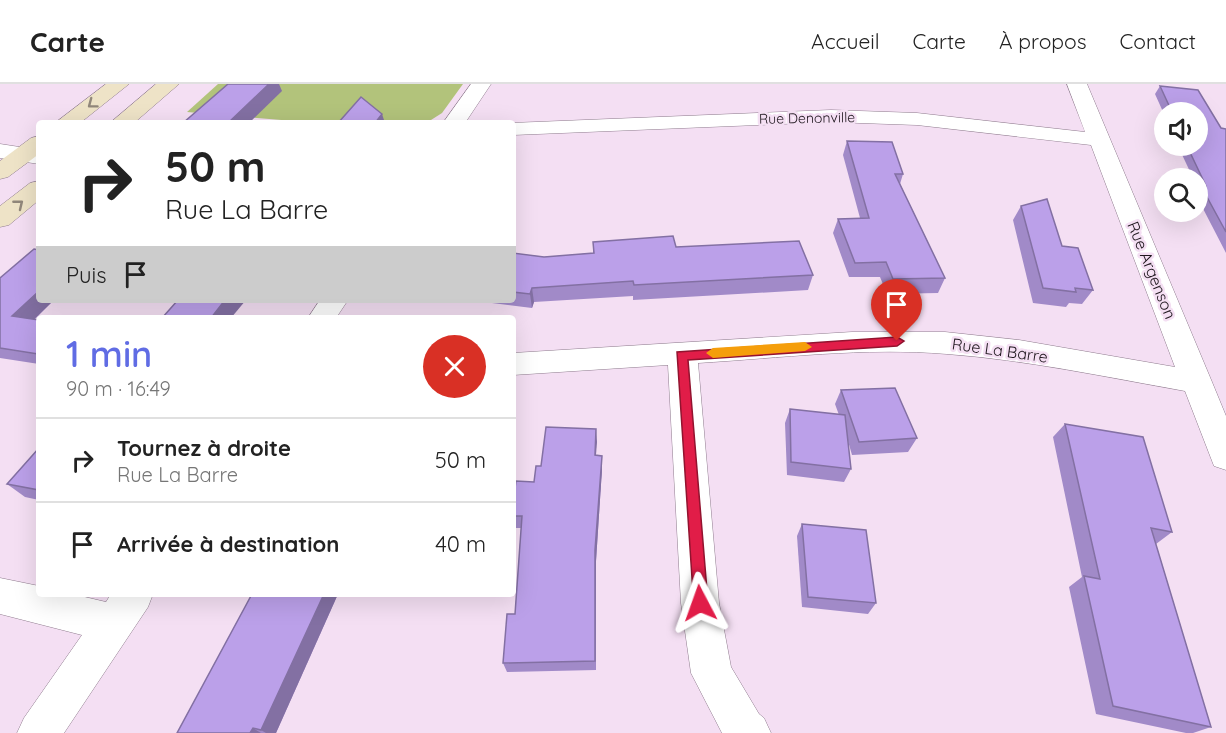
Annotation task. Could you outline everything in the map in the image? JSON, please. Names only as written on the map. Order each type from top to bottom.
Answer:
[{"type":"main road","points":[[70,120],[119,84]]},
{"type":"main road","points":[[124,120],[169,84]]},
{"type":"main road","points":[[0,172],[34,151]]},
{"type":"main road","points":[[0,219],[36,190]]},
{"type":"street","points":[[456,120],[481,84]]},
{"type":"street","name":"Rue Argenson","points":[[1077,84],[1226,456]]},
{"type":"street","name":"Rue Denonville","points":[[516,129],[831,116],[972,124],[1100,140]]},
{"type":"street","points":[[0,151],[34,151]]},
{"type":"street","name":"Rue La Barre","points":[[516,364],[852,343],[945,343],[1019,351],[1197,382]]},
{"type":"street","points":[[682,355],[700,603],[712,673],[744,729],[749,733]]},
{"type":"street","points":[[0,596],[124,608],[39,733]]},
{"type":"green space","points":[[218,84],[463,84],[442,113],[431,120],[282,120],[187,112]]},
{"type":"building","points":[[228,84],[269,84],[231,120],[186,120]]},
{"type":"building","points":[[1160,86],[1198,90],[1205,102],[1167,102]]},
{"type":"building","points":[[361,97],[382,114],[377,120],[341,120]]},
{"type":"building","points":[[1208,107],[1221,128],[1226,129],[1226,232],[1208,199],[1208,168],[1197,168],[1192,156],[1208,156]]},
{"type":"building","points":[[847,141],[892,142],[903,174],[895,174],[945,278],[893,279],[886,262],[855,263],[838,219],[869,218]]},
{"type":"building","points":[[1047,199],[1062,246],[1078,248],[1093,290],[1075,288],[1076,292],[1043,288],[1021,206]]},
{"type":"building","points":[[673,236],[676,247],[799,241],[813,275],[634,285],[633,281],[532,288],[530,294],[516,292],[516,253],[544,257],[594,253],[593,242]]},
{"type":"building","points":[[36,249],[36,294],[12,316],[36,320],[36,354],[0,348],[0,278]]},
{"type":"building","points":[[175,303],[223,303],[213,315],[165,315]]},
{"type":"building","points":[[895,388],[917,438],[859,442],[841,390]]},
{"type":"building","points":[[790,409],[845,415],[851,469],[791,462]]},
{"type":"building","points":[[1065,424],[1143,437],[1172,532],[1151,528],[1211,727],[1113,706],[1084,576],[1100,579]]},
{"type":"building","points":[[546,427],[596,429],[595,455],[602,456],[595,550],[595,661],[503,663],[507,614],[515,614],[522,516],[516,516],[516,481],[534,482],[536,466],[541,466]]},
{"type":"building","points":[[36,451],[36,489],[7,484]]},
{"type":"building","points":[[802,524],[866,530],[876,603],[808,597]]},
{"type":"building","points":[[250,597],[323,597],[261,730],[253,728],[250,733],[177,733]]},
{"type":"slow traffic","points":[[713,353],[805,347]]},
{"type":"route","points":[[700,603],[682,355],[897,341]]}]
